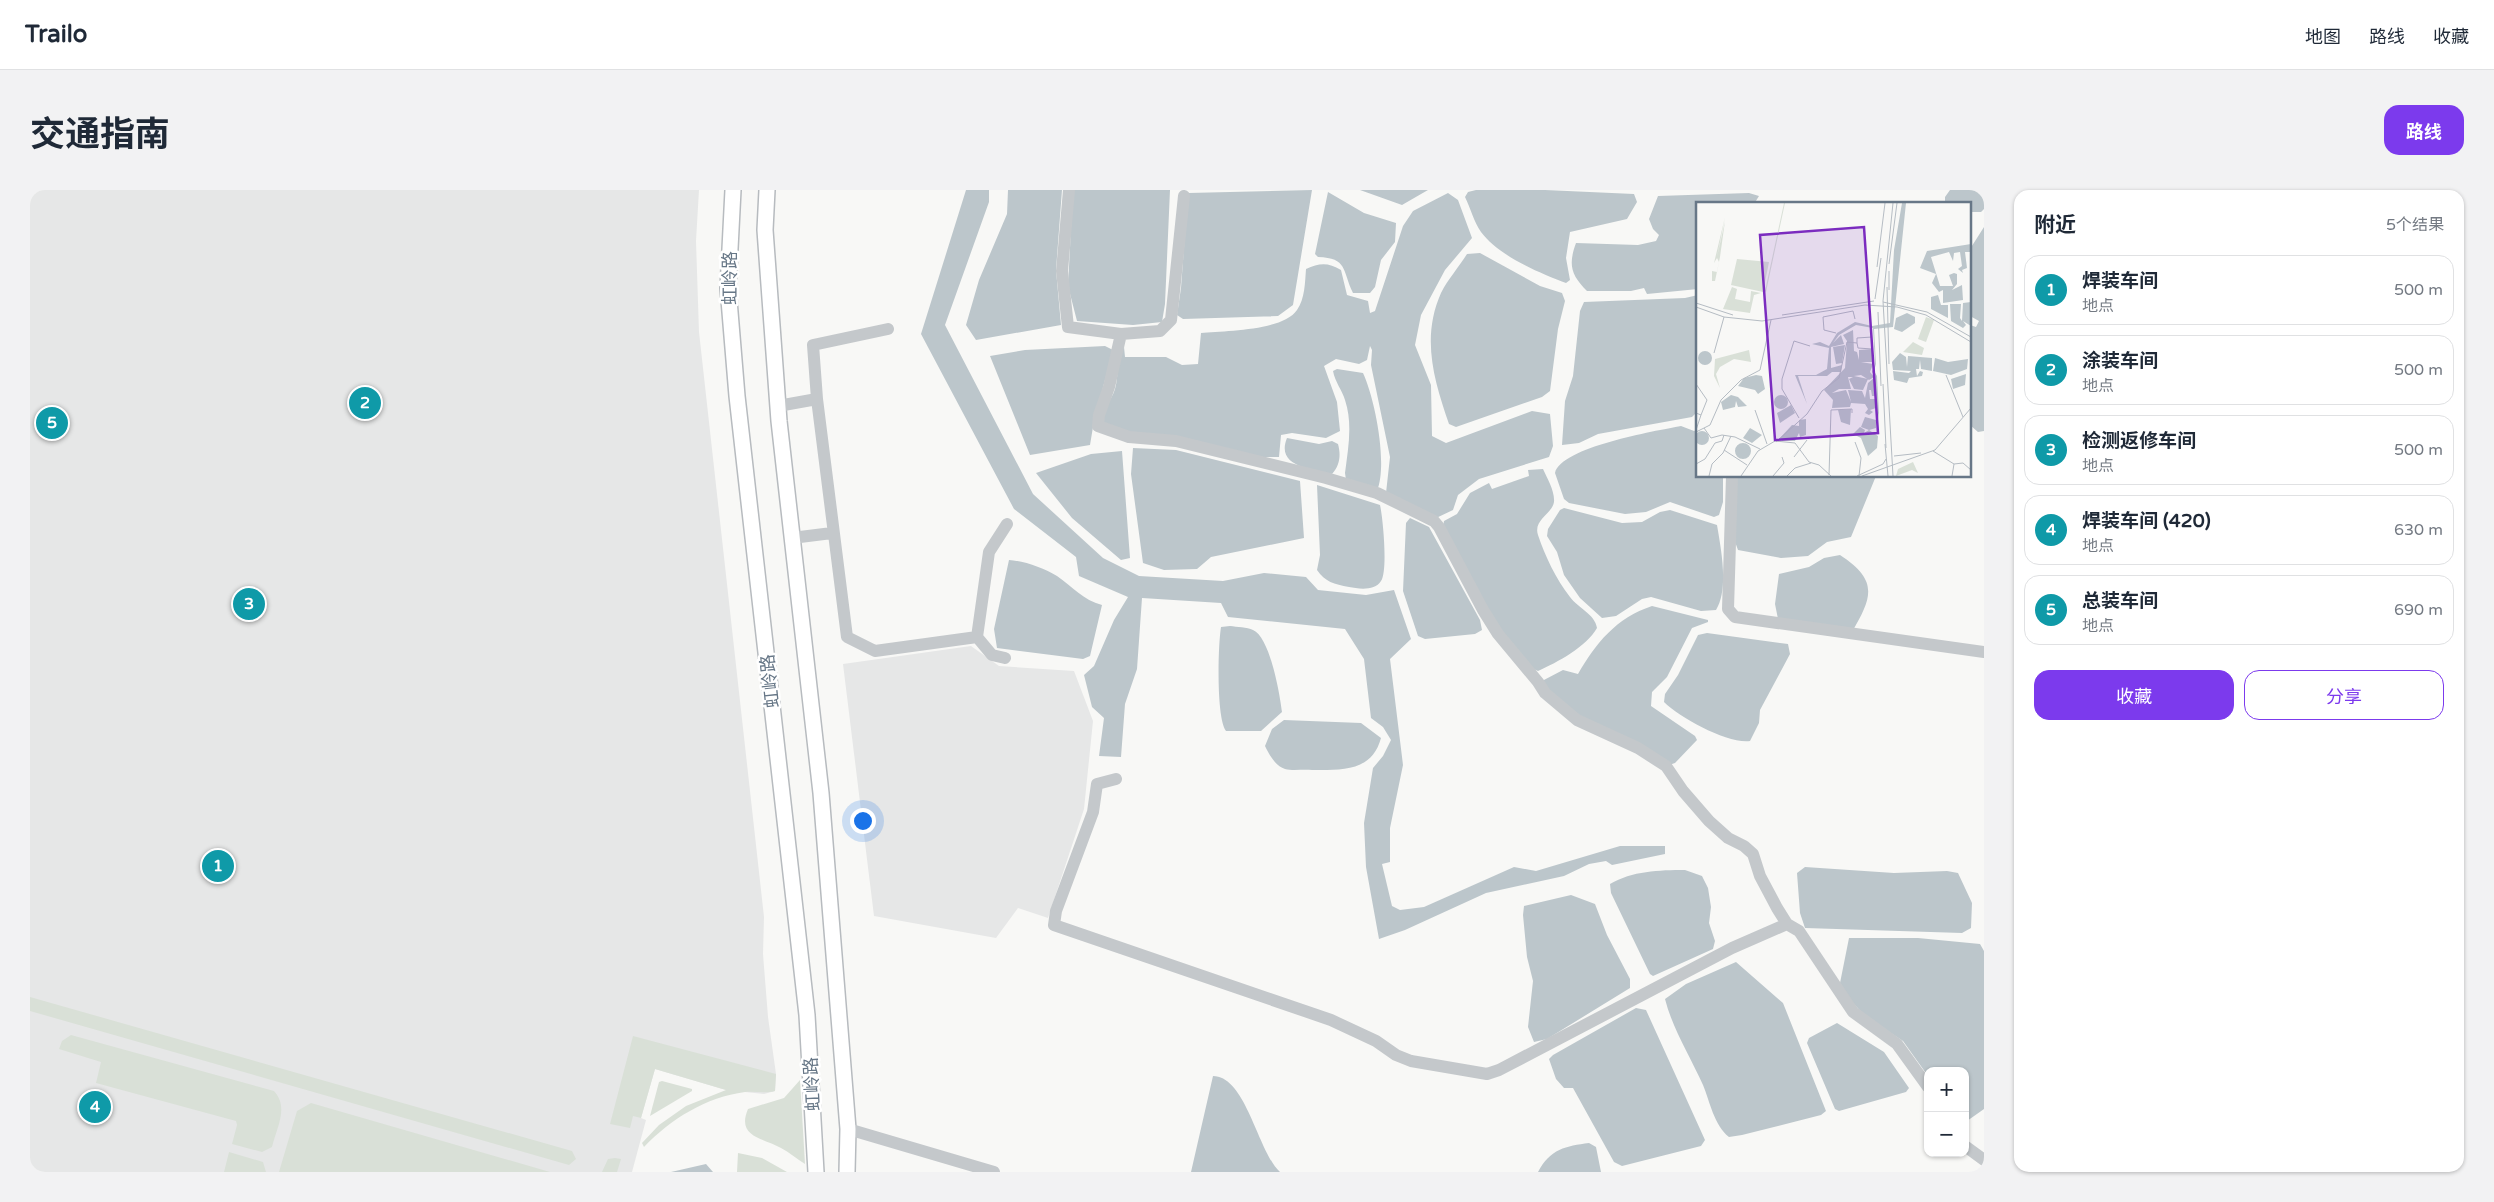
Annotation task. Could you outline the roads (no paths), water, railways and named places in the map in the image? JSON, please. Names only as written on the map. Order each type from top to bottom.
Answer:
[{"type":"main road","name":"虹岭路","points":[[733,190],[728,288],[737,396],[808,1024],[816,1172]]},
{"type":"main road","name":"虹岭路","points":[[766,190],[765,230],[778,406],[821,793],[848,1129],[847,1172]]},
{"type":"street","points":[[1068,190],[1062,271],[1068,327],[1121,334],[1160,331],[1171,320],[1184,196]]},
{"type":"street","points":[[888,330],[814,345],[817,399],[832,533],[847,637],[875,651],[977,637]]},
{"type":"street","points":[[1121,334],[1109,387],[1099,415],[1098,426],[1128,437],[1176,441],[1343,483],[1377,493],[1434,521],[1498,634],[1545,693],[1577,720],[1638,748],[1666,766],[1682,791],[1709,821],[1728,838],[1744,846],[1753,854],[1760,876],[1787,924],[1799,932],[1853,1012],[1897,1044],[1924,1081]]},
{"type":"street","points":[[778,406],[817,399]]},
{"type":"street","points":[[1732,478],[1728,609],[1735,617],[1984,652]]},
{"type":"street","points":[[1005,658],[992,655],[977,637],[990,552],[1007,524]]},
{"type":"street","points":[[792,538],[832,533]]},
{"type":"street","points":[[1116,779],[1097,784],[1093,812],[1056,911],[1054,925],[1331,1020],[1376,1041],[1396,1055],[1411,1061],[1487,1074],[1500,1070],[1732,948],[1787,924]]},
{"type":"street","points":[[848,1129],[994,1172]]},
{"type":"street","points":[[1969,1149],[1984,1160]]},
{"type":"place","name":"涂装车间","points":[[365,403]]},
{"type":"place","name":"总装车间","points":[[52,423]]},
{"type":"place","name":"检测返修车间","points":[[249,604]]},
{"type":"place","name":"焊装车间","points":[[218,866]]},
{"type":"place","name":"焊装车间 (420)","points":[[95,1107]]}]
